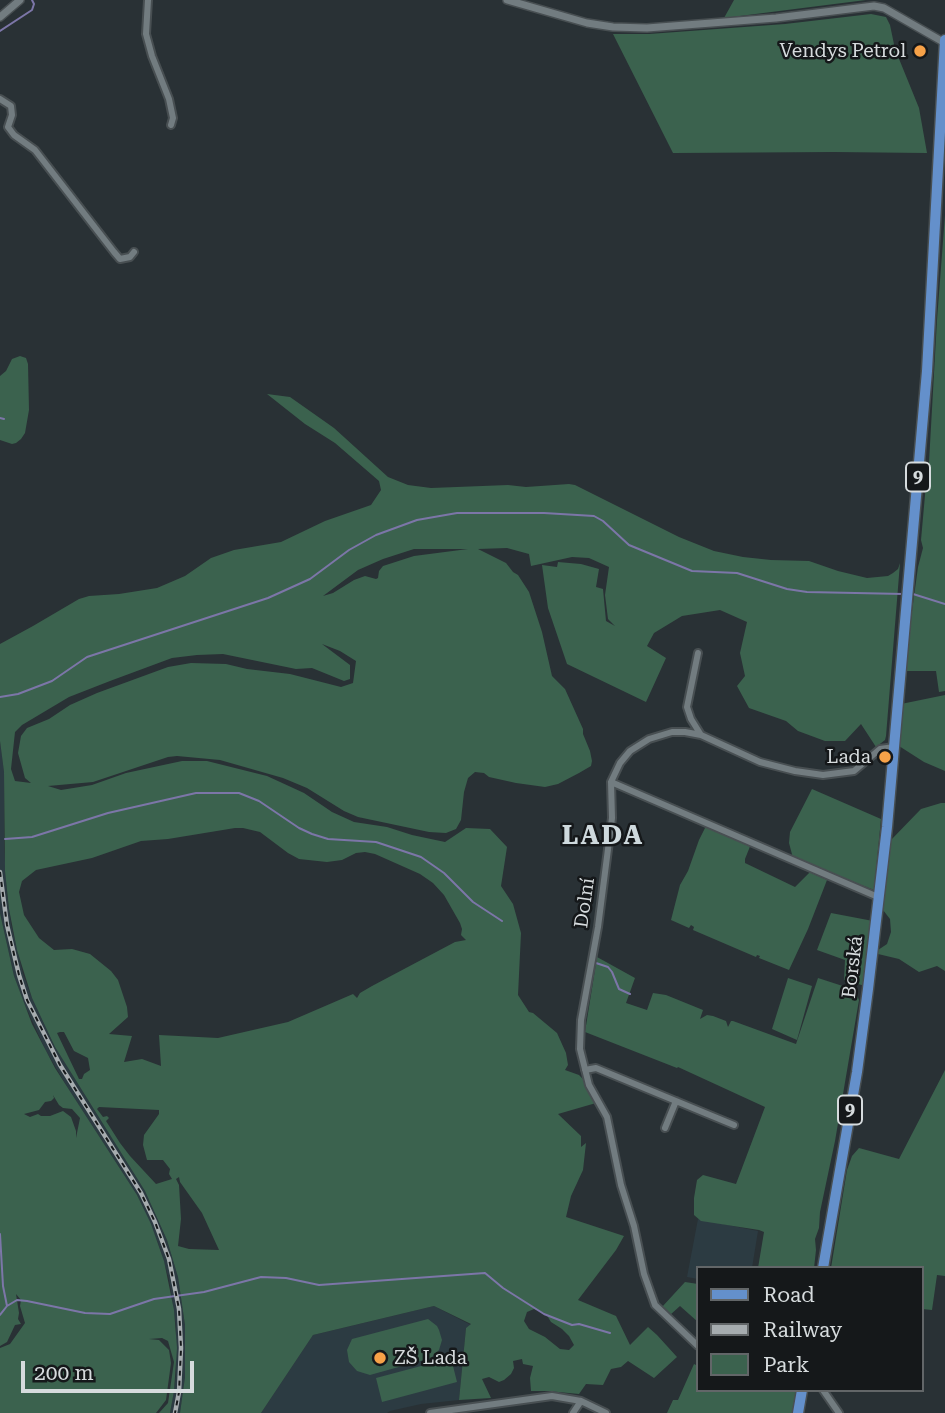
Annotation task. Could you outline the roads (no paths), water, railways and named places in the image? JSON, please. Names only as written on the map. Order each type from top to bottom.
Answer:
[{"type":"main road","name":"Borská","points":[[822,1266],[856,1072],[887,827],[928,346],[945,42]]},
{"type":"main road","points":[[798,1413],[802,1392]]},
{"type":"street","points":[[0,17],[20,0]]},
{"type":"street","points":[[148,0],[146,34],[169,99],[173,118],[170,125]]},
{"type":"street","points":[[507,0],[587,23],[624,28],[776,19],[874,6],[884,8],[945,42]]},
{"type":"street","points":[[0,99],[11,106],[12,115],[8,127],[14,135],[35,150],[114,253],[120,259],[130,257],[134,253]]},
{"type":"street","points":[[698,653],[687,707],[701,735]]},
{"type":"street","points":[[878,897],[611,782],[620,762],[630,751],[649,739],[667,733],[701,735],[760,762],[823,775],[854,771],[880,749],[894,747]]},
{"type":"street","name":"Dolní","points":[[611,782],[612,818],[580,1031],[580,1049],[589,1085],[607,1117],[621,1185],[631,1215],[644,1274],[655,1305],[696,1344]]},
{"type":"street","points":[[585,1070],[596,1068],[734,1125]]},
{"type":"street","points":[[665,1128],[676,1101]]},
{"type":"street","points":[[824,1392],[839,1413]]},
{"type":"street","points":[[430,1413],[471,1410],[552,1396],[581,1401],[606,1413]]},
{"type":"street","points":[[573,1413],[581,1401]]},
{"type":"waterway","points":[[0,31],[32,10],[32,0]]},
{"type":"waterway","points":[[0,418],[4,419]]},
{"type":"waterway","points":[[0,697],[18,694],[52,681],[87,657],[268,598],[310,579],[349,550],[376,535],[417,520],[457,513],[594,516],[629,545],[692,571],[737,573],[787,589],[807,592],[904,594]]},
{"type":"waterway","points":[[913,594],[945,604]]},
{"type":"waterway","points":[[5,839],[32,837],[108,813],[196,793],[239,793],[259,801],[312,834],[328,839],[376,842],[421,857],[444,873],[473,902],[502,921]]},
{"type":"waterway","points":[[596,963],[608,967],[619,989],[630,994]]},
{"type":"waterway","points":[[0,1234],[7,1306],[0,1315]]},
{"type":"waterway","points":[[7,1306],[17,1300],[85,1313],[110,1314],[154,1299],[204,1292],[261,1277],[286,1278],[319,1285],[485,1273],[544,1314],[572,1325],[579,1324],[610,1333]]},
{"type":"railway","points":[[0,872],[7,925],[27,1000],[60,1065],[141,1193],[169,1259],[179,1309],[181,1348],[175,1413]]},
{"type":"place","name":"Vendys Petrol","points":[[920,51]]},
{"type":"place","name":"Lada","points":[[885,757]]},
{"type":"place","name":"ZŠ Lada","points":[[380,1358]]},
{"type":"district","name":"LADA","points":[[603,836]]}]
